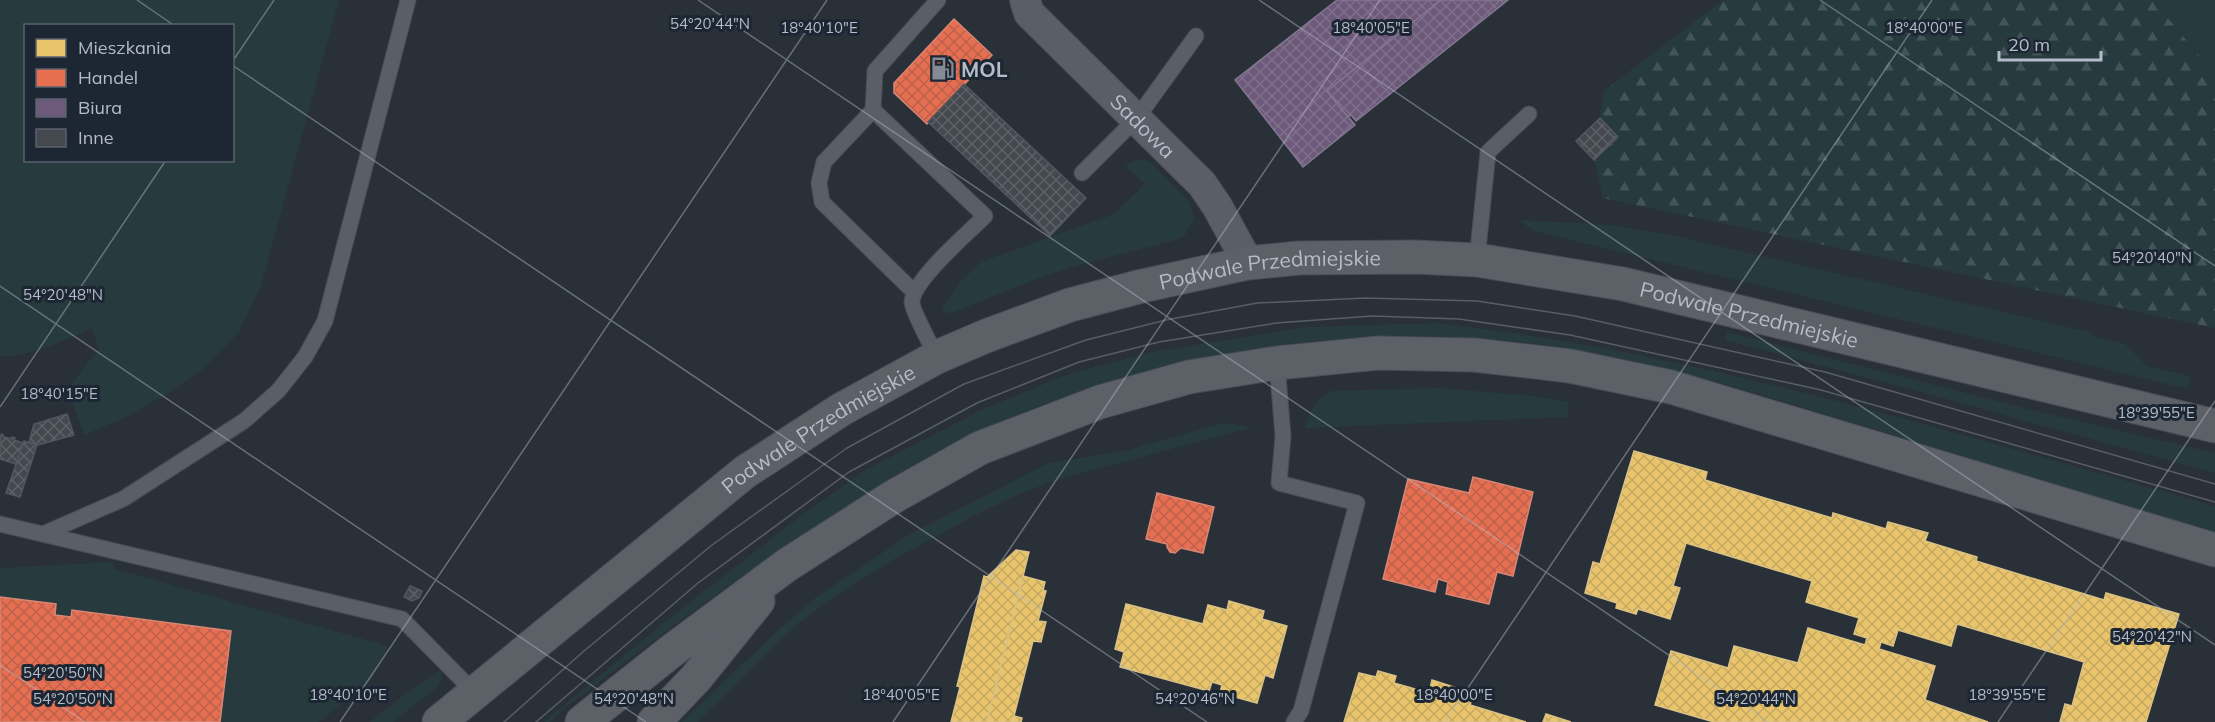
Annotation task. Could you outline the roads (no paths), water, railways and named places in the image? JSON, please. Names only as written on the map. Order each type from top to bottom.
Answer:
[{"type":"main road","name":"Podwale Przedmiejskie","points":[[439,722],[745,472],[842,409],[938,357],[986,336],[1071,305],[1142,286],[1248,263],[1299,258],[1415,257],[1477,260],[1623,284],[2215,426]]},
{"type":"main road","points":[[582,722],[674,648],[787,565],[893,497],[980,448],[1100,402],[1189,377],[1277,363],[1378,353],[1474,355],[1570,366],[1671,387],[2215,550]]},
{"type":"main road","points":[[654,722],[696,678],[787,565]]},
{"type":"street","name":"Sadowa","points":[[1023,4],[1202,184],[1217,206],[1248,263]]},
{"type":"lane","points":[[43,534],[123,499],[244,421],[278,391],[305,357],[325,321],[408,0]]},
{"type":"lane","points":[[914,292],[822,202],[819,183],[824,162],[873,110],[875,71],[938,0]]},
{"type":"lane","points":[[1082,173],[1137,118],[1196,36]]},
{"type":"lane","points":[[873,110],[985,216],[932,268],[914,292],[912,304],[938,357]]},
{"type":"lane","points":[[1477,260],[1488,152],[1529,114]]},
{"type":"lane","points":[[1277,363],[1283,436],[1279,483],[1357,503],[1301,711],[1294,722]]},
{"type":"lane","points":[[0,524],[402,619],[474,692]]},
{"type":"tram line","points":[[504,722],[584,651],[712,545],[847,448],[964,384],[1086,340],[1166,320],[1257,303],[1366,298],[1477,301],[1575,316],[1825,372],[2215,484]]},
{"type":"tram line","points":[[536,722],[698,583],[849,472],[977,403],[1079,362],[1159,342],[1276,323],[1372,316],[1459,319],[1570,335],[1821,390],[2215,502]]},
{"type":"place","name":"MOL","points":[[943,69]]}]
